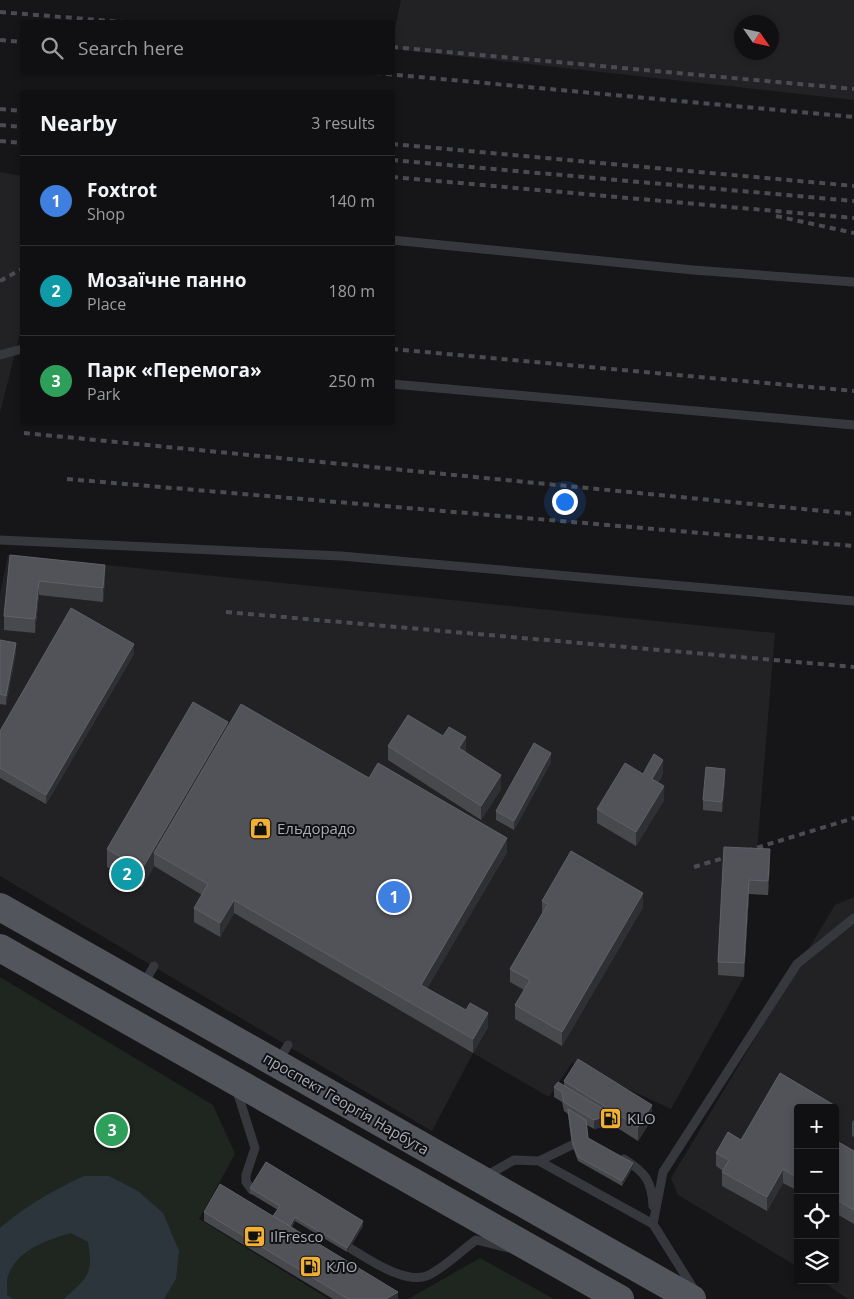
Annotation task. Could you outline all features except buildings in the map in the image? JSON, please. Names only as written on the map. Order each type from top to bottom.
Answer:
[{"type":"main road","name":"проспект Георгія Нарбута","points":[[0,908],[148,977],[282,1054],[473,1176],[692,1299]]},
{"type":"main road","points":[[0,948],[620,1299]]},
{"type":"lane","points":[[395,240],[693,270],[854,282]]},
{"type":"lane","points":[[0,355],[20,350]]},
{"type":"lane","points":[[395,384],[854,426]]},
{"type":"lane","points":[[0,540],[341,556],[854,602]]},
{"type":"lane","points":[[653,1224],[663,1172],[797,964],[854,918]]},
{"type":"lane","points":[[234,1080],[255,1148],[246,1175],[246,1182],[252,1190]]},
{"type":"lane","points":[[538,1161],[572,1145],[596,1146]]},
{"type":"lane","points":[[619,1156],[642,1170],[652,1193],[653,1224]]},
{"type":"lane","points":[[473,1176],[486,1176],[514,1160],[538,1161],[653,1224],[701,1299]]},
{"type":"lane","points":[[350,1248],[383,1267],[406,1276],[427,1276],[476,1240],[517,1250],[536,1251]]},
{"type":"shaded area","points":[[401,0],[854,0],[854,100],[395,49],[395,28]]},
{"type":"shaded area","points":[[0,172],[20,176],[20,334],[0,413]]},
{"type":"shaded area","points":[[8,555],[775,633],[756,862],[770,863],[768,895],[749,894],[744,977],[671,1109],[572,1063],[549,1097],[473,1053],[432,1131],[0,876],[0,594]]},
{"type":"shaded area","points":[[854,897],[854,1299],[848,1299],[826,1284],[839,1284],[839,1104],[794,1104],[794,1265],[678,1195],[671,1178],[835,905]]},
{"type":"shaded area","points":[[0,977],[213,1105],[235,1154],[199,1219],[329,1299],[0,1299]]},
{"type":"shaded area","points":[[84,1176],[109,1176],[138,1191],[163,1213],[179,1251],[176,1279],[164,1299],[64,1299],[87,1275],[90,1261],[88,1242],[71,1233],[34,1247],[18,1259],[7,1278],[7,1295],[13,1299],[0,1299],[0,1228],[40,1199]]},
{"type":"shaded area","points":[[480,1258],[554,1299],[408,1299]]},
{"type":"railway","points":[[0,12],[98,20]]},
{"type":"railway","points":[[0,40],[20,42]]},
{"type":"railway","points":[[395,47],[854,89]]},
{"type":"railway","points":[[395,75],[854,117]]},
{"type":"railway","points":[[0,109],[20,111]]},
{"type":"railway","points":[[0,125],[20,127]]},
{"type":"railway","points":[[0,141],[20,143]]},
{"type":"railway","points":[[395,144],[854,186]]},
{"type":"railway","points":[[395,160],[854,201]]},
{"type":"railway","points":[[395,177],[854,218]]},
{"type":"railway","points":[[776,216],[854,233]]},
{"type":"railway","points":[[0,281],[20,270]]},
{"type":"railway","points":[[395,349],[854,391]]},
{"type":"railway","points":[[24,433],[854,514]]},
{"type":"railway","points":[[67,479],[854,546]]},
{"type":"railway","points":[[226,612],[854,667]]},
{"type":"railway","points":[[694,867],[854,818]]},
{"type":"place","name":"Ельдорадо","points":[[261,829]]},
{"type":"place","name":"Мозаїчне панно","points":[[127,874]]},
{"type":"place","name":"Foxtrot","points":[[394,897]]},
{"type":"place","name":"KLO","points":[[611,1119]]},
{"type":"place","name":"Парк «Перемога»","points":[[112,1130]]},
{"type":"place","name":"IlFresco","points":[[254,1237]]},
{"type":"place","name":"КЛО","points":[[310,1267]]}]
